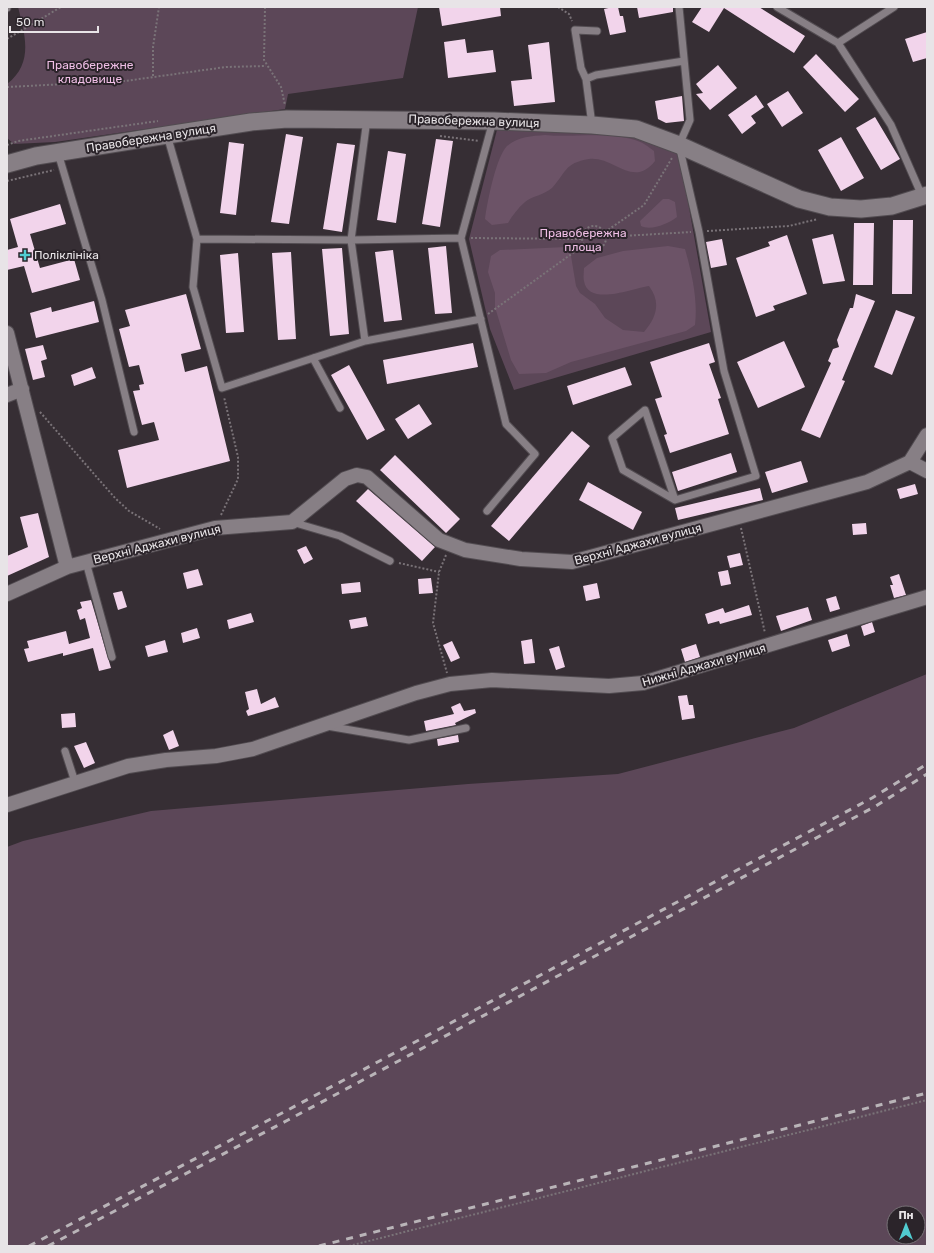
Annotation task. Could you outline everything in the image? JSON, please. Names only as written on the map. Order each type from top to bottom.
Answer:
[{"type":"street","name":"Правобережна вулиця","points":[[7,164],[60,160],[167,135],[252,122],[287,119],[494,121],[592,125],[636,129],[679,145],[799,199],[830,207],[861,209],[892,206],[925,196]]},
{"type":"street","points":[[7,333],[67,567]]},
{"type":"street","points":[[7,395],[22,389]]},
{"type":"street","points":[[927,435],[910,462],[927,471]]},
{"type":"street","name":"Верхні Аджахи вулиця","points":[[7,594],[67,567],[215,528],[292,522],[345,479],[357,475],[367,477],[439,540],[451,546],[465,550],[521,559],[572,562],[867,482],[910,462]]},
{"type":"street","name":"Нижні Аджахи вулиця","points":[[323,726],[416,693],[450,684],[492,680],[609,686],[643,683],[927,597]]},
{"type":"street","points":[[7,805],[128,766],[166,760],[216,756],[253,749],[323,726]]},
{"type":"lane","points":[[675,500],[645,410],[612,438],[623,470],[675,500],[756,476],[724,370],[699,232],[679,145],[690,120],[679,7]]},
{"type":"lane","points":[[777,7],[838,43],[891,125],[925,196]]},
{"type":"lane","points":[[838,43],[894,7]]},
{"type":"lane","points":[[592,125],[586,79],[581,68],[575,30],[597,31]]},
{"type":"lane","points":[[586,79],[596,75],[684,61]]},
{"type":"lane","points":[[365,341],[351,240],[367,119]]},
{"type":"lane","points":[[487,511],[535,454],[506,424],[461,238],[494,121]]},
{"type":"lane","points":[[167,135],[197,239],[193,287],[222,388],[365,341],[481,319]]},
{"type":"lane","points":[[60,160],[102,300],[134,432]]},
{"type":"lane","points":[[197,239],[351,240],[461,238]]},
{"type":"lane","points":[[313,358],[340,408]]},
{"type":"lane","points":[[292,522],[340,536],[390,561]]},
{"type":"lane","points":[[86,562],[112,657]]},
{"type":"lane","points":[[323,726],[409,740],[466,728]]},
{"type":"lane","points":[[65,751],[75,782]]},
{"type":"path","points":[[7,39],[61,7]]},
{"type":"path","points":[[153,76],[154,47],[159,7]]},
{"type":"path","points":[[265,7],[264,54],[266,66],[281,87],[287,119]]},
{"type":"path","points":[[558,7],[569,14],[575,30]]},
{"type":"path","points":[[7,87],[125,81],[226,67],[266,66]]},
{"type":"path","points":[[433,135],[488,142]]},
{"type":"path","points":[[605,232],[644,205],[679,145]]},
{"type":"path","points":[[7,181],[60,160]]},
{"type":"path","points":[[606,237],[789,226],[825,218]]},
{"type":"path","points":[[589,227],[598,227],[605,232],[606,237],[606,242],[600,249],[592,250],[584,245],[582,239],[583,234],[589,227]]},
{"type":"path","points":[[461,238],[582,239]]},
{"type":"path","points":[[481,319],[584,245]]},
{"type":"path","points":[[215,528],[238,479],[238,457],[222,388]]},
{"type":"path","points":[[37,408],[114,498],[144,522],[178,538]]},
{"type":"path","points":[[739,517],[768,646]]},
{"type":"path","points":[[445,668],[433,623],[438,572],[451,546]]},
{"type":"path","points":[[390,561],[438,572]]},
{"type":"path","points":[[349,1246],[927,1100]]},
{"type":"green space","name":"Правобережне кладовище","points":[[18,7],[418,7],[403,78],[288,94],[285,109],[55,142],[14,144],[7,138],[7,84],[16,76],[24,58],[25,38]]},
{"type":"green space","name":"Правобережна площа","points":[[499,122],[566,124],[678,145],[711,332],[514,390],[490,329],[469,239]]},
{"type":"green space","points":[[927,674],[927,1246],[7,1246],[7,847],[23,841],[151,811],[468,784],[618,774],[794,728]]},
{"type":"shaded area","points":[[545,135],[602,135],[624,137],[640,142],[652,149],[654,151],[655,161],[647,169],[639,172],[631,172],[598,159],[589,159],[575,163],[566,169],[552,188],[525,202],[515,212],[508,223],[492,225],[485,219],[486,212],[496,170],[503,152],[507,146],[515,141]]},
{"type":"shaded area","points":[[663,199],[669,199],[675,202],[677,217],[659,226],[650,228],[641,226],[640,221]]},
{"type":"shaded area","points":[[668,246],[685,249],[694,287],[696,306],[695,325],[686,331],[571,362],[546,373],[519,374],[511,360],[495,307],[495,293],[488,272],[491,256],[500,250],[566,247],[571,256],[576,286],[580,293],[595,304],[605,318],[623,330],[644,332],[652,321],[656,309],[655,298],[649,286],[612,294],[602,295],[594,293],[587,289],[584,281],[584,268],[597,258],[623,251]]},
{"type":"building","points":[[439,7],[500,7],[501,16],[442,26]]},
{"type":"building","points":[[618,7],[620,16],[623,16],[626,32],[610,35],[604,9]]},
{"type":"building","points":[[637,7],[673,7],[673,12],[639,18]]},
{"type":"building","points":[[702,7],[759,7],[805,36],[794,53],[724,8],[709,32],[692,22]]},
{"type":"building","points":[[927,32],[927,58],[913,62],[905,39]]},
{"type":"building","points":[[465,39],[467,53],[493,50],[496,72],[448,78],[444,42]]},
{"type":"building","points":[[549,42],[555,102],[514,106],[511,81],[532,79],[528,45]]},
{"type":"building","points":[[816,54],[859,99],[845,112],[803,67]]},
{"type":"building","points":[[718,65],[737,88],[710,110],[696,94],[703,93],[696,84]]},
{"type":"building","points":[[788,91],[803,113],[782,127],[767,104]]},
{"type":"building","points":[[756,95],[764,107],[751,116],[756,123],[742,134],[728,115]]},
{"type":"building","points":[[682,96],[684,121],[666,123],[658,119],[655,101]]},
{"type":"building","points":[[875,117],[900,159],[881,170],[856,128]]},
{"type":"building","points":[[286,134],[303,137],[289,224],[271,222]]},
{"type":"building","points":[[841,137],[864,178],[841,191],[818,150]]},
{"type":"building","points":[[436,139],[453,141],[440,227],[422,224]]},
{"type":"building","points":[[229,142],[244,144],[236,215],[220,213]]},
{"type":"building","points":[[337,143],[355,145],[342,232],[323,229]]},
{"type":"building","points":[[388,151],[406,154],[396,223],[377,220]]},
{"type":"building","points":[[60,204],[66,224],[30,234],[40,268],[74,259],[80,280],[32,293],[24,266],[7,270],[7,250],[18,247],[10,219]]},
{"type":"building","points":[[893,220],[913,220],[912,294],[892,294]]},
{"type":"building","points":[[854,223],[874,223],[873,285],[853,285]]},
{"type":"building","points":[[833,234],[845,281],[823,284],[812,239]]},
{"type":"building","points":[[787,235],[807,294],[773,306],[775,310],[756,317],[736,258],[770,246],[768,242]]},
{"type":"building","points":[[722,239],[727,265],[711,268],[706,242]]},
{"type":"building","points":[[446,246],[452,313],[435,314],[428,248]]},
{"type":"building","points":[[342,248],[349,334],[330,336],[322,249]]},
{"type":"building","points":[[393,250],[402,320],[384,322],[375,252]]},
{"type":"building","points":[[291,252],[296,339],[278,340],[272,253]]},
{"type":"building","points":[[238,253],[244,332],[226,333],[220,255]]},
{"type":"building","points":[[186,294],[201,349],[181,354],[185,372],[207,366],[230,461],[127,488],[118,450],[159,440],[154,422],[142,425],[133,391],[140,390],[139,385],[144,384],[139,365],[129,367],[119,329],[130,326],[125,310]]},
{"type":"building","points":[[856,294],[875,301],[842,380],[845,381],[820,438],[801,430],[831,363],[828,361],[833,349],[839,347],[837,340],[850,308],[853,308]]},
{"type":"building","points":[[94,301],[99,322],[36,338],[30,313],[51,307],[52,312]]},
{"type":"building","points":[[896,310],[915,317],[892,375],[874,367]]},
{"type":"building","points":[[784,341],[805,387],[758,408],[737,362]]},
{"type":"building","points":[[473,343],[478,367],[387,384],[383,360]]},
{"type":"building","points":[[709,343],[715,362],[709,364],[721,398],[718,399],[729,434],[670,453],[664,435],[667,434],[655,399],[662,397],[650,362]]},
{"type":"building","points":[[43,345],[47,359],[41,361],[45,377],[33,380],[25,349]]},
{"type":"building","points":[[349,365],[385,430],[367,440],[331,375]]},
{"type":"building","points":[[92,367],[96,378],[74,386],[71,375]]},
{"type":"building","points":[[625,367],[632,385],[573,405],[567,386]]},
{"type":"building","points":[[419,404],[432,424],[408,439],[395,419]]},
{"type":"building","points":[[572,431],[590,446],[509,541],[491,526]]},
{"type":"building","points":[[731,453],[737,472],[678,491],[672,472]]},
{"type":"building","points":[[395,455],[460,519],[446,533],[380,470]]},
{"type":"building","points":[[801,461],[808,482],[772,493],[765,472]]},
{"type":"building","points":[[588,482],[642,512],[633,530],[579,500]]},
{"type":"building","points":[[915,484],[918,494],[900,499],[897,489]]},
{"type":"building","points":[[760,488],[763,500],[678,520],[675,508]]},
{"type":"building","points":[[368,489],[435,547],[422,561],[356,501]]},
{"type":"building","points":[[38,513],[49,557],[7,576],[7,556],[28,547],[20,517]]},
{"type":"building","points":[[866,523],[867,534],[853,535],[852,524]]},
{"type":"building","points":[[306,546],[313,559],[304,564],[297,550]]},
{"type":"building","points":[[740,553],[743,565],[730,568],[727,556]]},
{"type":"building","points":[[198,569],[203,585],[187,589],[183,573]]},
{"type":"building","points":[[728,570],[731,584],[721,586],[718,572]]},
{"type":"building","points":[[899,574],[906,595],[894,598],[890,585],[893,585],[890,577]]},
{"type":"building","points":[[431,578],[433,593],[419,594],[418,579]]},
{"type":"building","points":[[360,582],[361,592],[342,594],[341,584]]},
{"type":"building","points":[[597,583],[600,598],[586,601],[583,586]]},
{"type":"building","points":[[122,591],[127,607],[118,610],[113,593]]},
{"type":"building","points":[[836,596],[840,609],[830,612],[826,599]]},
{"type":"building","points":[[91,600],[111,668],[99,671],[93,648],[63,656],[63,653],[28,662],[24,649],[29,648],[27,641],[66,631],[69,644],[90,638],[85,618],[80,620],[77,610],[82,608],[80,602]]},
{"type":"building","points":[[749,605],[752,615],[720,624],[719,621],[708,624],[705,614],[723,608],[725,613]]},
{"type":"building","points":[[808,607],[812,620],[781,631],[776,616]]},
{"type":"building","points":[[251,613],[254,622],[229,629],[227,620]]},
{"type":"building","points":[[366,617],[368,626],[351,629],[349,620]]},
{"type":"building","points":[[872,622],[875,632],[864,636],[861,626]]},
{"type":"building","points":[[197,628],[200,638],[183,643],[181,633]]},
{"type":"building","points":[[847,634],[850,646],[832,652],[828,640]]},
{"type":"building","points":[[532,639],[535,663],[524,664],[521,641]]},
{"type":"building","points":[[165,640],[168,652],[148,657],[145,646]]},
{"type":"building","points":[[452,641],[460,658],[451,662],[443,645]]},
{"type":"building","points":[[696,644],[700,657],[685,662],[681,649]]},
{"type":"building","points":[[559,646],[565,667],[556,670],[549,649]]},
{"type":"building","points":[[257,689],[261,704],[275,697],[279,707],[248,716],[246,711],[249,709],[245,692]]},
{"type":"building","points":[[687,695],[689,705],[693,705],[695,718],[682,720],[678,696]]},
{"type":"building","points":[[460,703],[464,711],[475,709],[476,713],[455,723],[456,725],[426,731],[424,721],[454,714],[451,707]]},
{"type":"building","points":[[75,713],[76,727],[62,728],[61,714]]},
{"type":"building","points":[[173,730],[179,746],[169,750],[163,735]]},
{"type":"building","points":[[458,735],[459,742],[438,746],[437,739]]},
{"type":"building","points":[[86,742],[95,763],[84,768],[74,746]]},
{"type":"railway","points":[[29,1246],[284,1112],[872,798],[927,764]]},
{"type":"railway","points":[[48,1246],[288,1120],[876,806],[927,774]]},
{"type":"railway","points":[[319,1246],[927,1093]]},
{"type":"place","name":"Поліклініка","points":[[25,255]]}]
